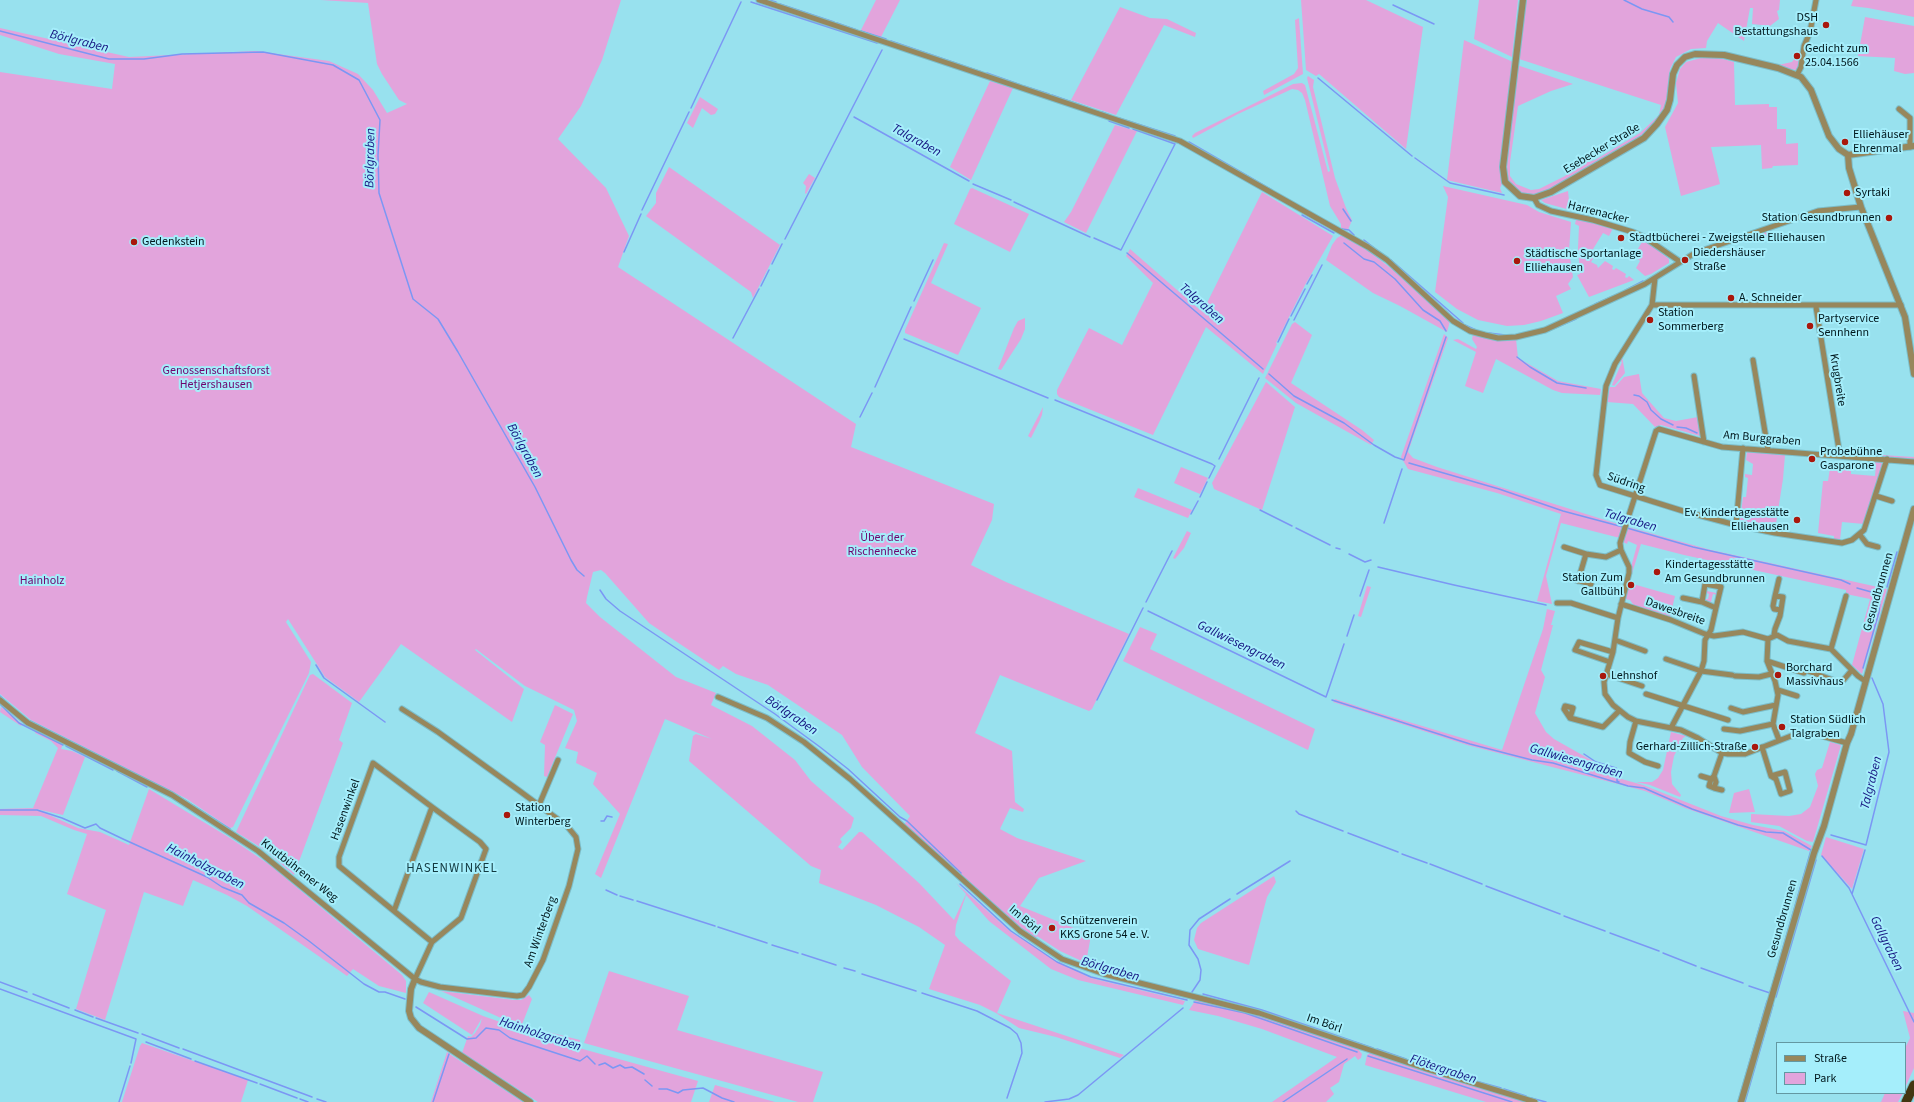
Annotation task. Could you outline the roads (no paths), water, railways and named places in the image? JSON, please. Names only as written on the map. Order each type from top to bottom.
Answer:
[{"type":"highway","points":[[1906,1102],[1914,1085]]},
{"type":"street","points":[[759,0],[1180,141],[1368,247],[1387,260],[1453,321],[1470,331],[1498,338],[1516,337],[1545,330],[1655,278],[1679,262],[1711,247],[1818,212],[1861,207]]},
{"type":"street","points":[[1523,0],[1503,172],[1505,182],[1515,193],[1525,198],[1534,198]]},
{"type":"street","points":[[1816,0],[1810,32],[1804,46],[1801,67],[1797,75],[1811,90],[1829,136],[1839,149],[1848,155],[1912,147],[1910,118],[1899,109]]},
{"type":"street","name":"Esebecker Straße","points":[[1534,198],[1551,192],[1636,143],[1650,132],[1667,110],[1670,100],[1673,72],[1678,62],[1685,57],[1700,53],[1724,55],[1778,68],[1797,75]]},
{"type":"street","points":[[1848,155],[1849,168],[1861,207],[1905,317],[1914,372]]},
{"type":"street","name":"Harrenacker","points":[[1534,198],[1538,205],[1544,208],[1633,232],[1644,237],[1679,262]]},
{"type":"street","name":"Südring","points":[[1655,278],[1652,305],[1615,364],[1608,380],[1604,396],[1596,475],[1600,485],[1635,497],[1736,525],[1832,542],[1847,542],[1860,535]]},
{"type":"street","points":[[1652,305],[1901,305]]},
{"type":"street","name":"Krugbreite","points":[[1816,306],[1840,456]]},
{"type":"street","points":[[1753,360],[1768,450]]},
{"type":"street","points":[[1694,376],[1704,442]]},
{"type":"street","name":"Am Burggraben","points":[[1635,497],[1656,431],[1659,429],[1722,447],[1914,462]]},
{"type":"street","points":[[1736,525],[1744,448]]},
{"type":"street","points":[[1878,547],[1867,544],[1860,535],[1867,525],[1887,459]]},
{"type":"street","points":[[1876,496],[1892,501]]},
{"type":"street","points":[[1635,497],[1620,543],[1629,573],[1618,618],[1613,652],[1604,682],[1605,694],[1612,705],[1636,721],[1671,728],[1694,736],[1722,753],[1737,755],[1794,735],[1808,734],[1847,743]]},
{"type":"street","name":"Gesundbrunnen","points":[[1742,1102],[1847,743],[1849,728],[1861,688],[1865,681],[1914,509]]},
{"type":"street","points":[[1564,548],[1586,554],[1606,557],[1621,550]]},
{"type":"street","points":[[1578,580],[1586,554]]},
{"type":"street","points":[[1569,578],[1591,584]]},
{"type":"street","points":[[1779,580],[1773,606],[1774,608],[1781,610]]},
{"type":"street","points":[[1671,728],[1701,671],[1705,656],[1705,640],[1708,635],[1716,608],[1720,587],[1705,584],[1702,602]]},
{"type":"street","points":[[1775,596],[1784,598],[1774,635],[1768,639],[1767,661],[1778,690],[1773,724],[1779,740]]},
{"type":"street","points":[[1831,649],[1846,596]]},
{"type":"street","points":[[1683,598],[1702,602],[1716,608]]},
{"type":"street","points":[[1558,603],[1571,603],[1618,618]]},
{"type":"street","name":"Dawesbreite","points":[[1621,604],[1672,620],[1708,635],[1714,636],[1743,632],[1768,639]]},
{"type":"street","points":[[1774,635],[1782,636],[1788,641],[1831,649],[1865,681]]},
{"type":"street","points":[[1615,640],[1645,651]]},
{"type":"street","points":[[1610,662],[1575,650],[1579,642],[1613,652]]},
{"type":"street","points":[[1666,659],[1701,671],[1734,676],[1759,677],[1771,674]]},
{"type":"street","points":[[1767,661],[1841,683],[1852,670]]},
{"type":"street","points":[[1606,674],[1642,686]]},
{"type":"street","points":[[1778,690],[1797,696]]},
{"type":"street","points":[[1646,694],[1728,720]]},
{"type":"street","name":"Im Börl","points":[[718,697],[767,718],[815,750],[850,779],[1020,931],[1066,961],[1104,974],[1260,1012],[1424,1068],[1535,1102]]},
{"type":"street","name":"Knutbührener Weg","points":[[0,700],[28,723],[172,795],[258,851],[414,979]]},
{"type":"street","points":[[1731,708],[1743,712],[1776,705]]},
{"type":"street","name":"Am Winterberg","points":[[402,709],[458,746],[572,832],[576,837],[578,849],[574,869],[550,943],[530,987],[522,995],[517,996],[440,987],[414,979]]},
{"type":"street","points":[[1570,718],[1603,727],[1620,711]]},
{"type":"street","points":[[1636,721],[1630,742],[1629,752],[1645,762],[1658,766]]},
{"type":"street","points":[[1724,729],[1740,731],[1773,724]]},
{"type":"street","points":[[1762,747],[1771,776],[1776,779],[1780,794],[1790,791],[1785,772],[1771,776]]},
{"type":"street","points":[[1712,778],[1722,753]]},
{"type":"street","points":[[538,805],[558,760]]},
{"type":"street","name":"Hasenwinkel","points":[[414,979],[432,942],[461,918],[486,849],[480,842],[373,763],[340,857],[339,866],[432,942]]},
{"type":"street","points":[[1701,776],[1712,778],[1716,782],[1714,788],[1722,790]]},
{"type":"street","points":[[394,911],[432,807]]},
{"type":"street","points":[[414,979],[411,989],[409,1011],[411,1018],[419,1028],[530,1102]]},
{"type":"waterway","points":[[769,0],[776,2]]},
{"type":"waterway","points":[[1624,0],[1642,9],[1669,17],[1673,22]]},
{"type":"waterway","points":[[691,108],[741,2]]},
{"type":"waterway","points":[[751,2],[877,43]]},
{"type":"waterway","points":[[780,4],[834,22]]},
{"type":"waterway","points":[[1393,5],[1434,24]]},
{"type":"waterway","points":[[837,23],[857,30]]},
{"type":"waterway","name":"Börlgraben","points":[[0,31],[109,59],[144,59],[182,54],[263,52],[333,65],[359,80],[380,120],[378,155],[379,193],[413,299],[438,319],[535,487],[571,560],[577,570],[584,576]]},
{"type":"waterway","points":[[861,31],[886,39]]},
{"type":"waterway","points":[[891,41],[982,72]]},
{"type":"waterway","points":[[785,239],[882,50]]},
{"type":"waterway","points":[[987,73],[1021,85]]},
{"type":"waterway","points":[[1318,78],[1412,156]]},
{"type":"waterway","points":[[1024,86],[1049,94]]},
{"type":"waterway","points":[[1052,95],[1092,109]]},
{"type":"waterway","points":[[642,210],[689,112]]},
{"type":"waterway","points":[[1102,112],[1110,115]]},
{"type":"waterway","name":"Talgraben","points":[[854,117],[969,181]]},
{"type":"waterway","points":[[1119,118],[1175,136]]},
{"type":"waterway","points":[[1109,121],[1129,128]]},
{"type":"waterway","points":[[1094,238],[1121,250],[1175,144],[1133,129]]},
{"type":"waterway","points":[[1189,142],[1272,190]]},
{"type":"waterway","points":[[1415,158],[1450,183],[1504,195]]},
{"type":"waterway","name":"Talgraben","points":[[973,184],[1011,200]]},
{"type":"waterway","name":"Talgraben","points":[[1014,202],[1090,237]]},
{"type":"waterway","points":[[1343,209],[1351,221]]},
{"type":"waterway","points":[[624,252],[641,214]]},
{"type":"waterway","points":[[1302,215],[1334,233]]},
{"type":"waterway","points":[[1342,229],[1349,230],[1354,235]]},
{"type":"waterway","points":[[1364,240],[1386,257]]},
{"type":"waterway","points":[[1344,243],[1364,259],[1374,262],[1395,279],[1423,310],[1440,321],[1446,331]]},
{"type":"waterway","points":[[772,264],[782,244]]},
{"type":"waterway","name":"Talgraben","points":[[1127,253],[1263,369]]},
{"type":"waterway","points":[[914,301],[933,260]]},
{"type":"waterway","points":[[1391,260],[1463,323]]},
{"type":"waterway","points":[[1294,320],[1322,265]]},
{"type":"waterway","points":[[761,286],[769,270]]},
{"type":"waterway","points":[[1307,284],[1312,275]]},
{"type":"waterway","points":[[1624,291],[1643,281]]},
{"type":"waterway","points":[[733,338],[759,289]]},
{"type":"waterway","points":[[1291,316],[1305,289]]},
{"type":"waterway","points":[[1595,304],[1618,294]]},
{"type":"waterway","points":[[875,387],[911,307]]},
{"type":"waterway","points":[[1278,342],[1289,319]]},
{"type":"waterway","points":[[1548,331],[1576,319]]},
{"type":"waterway","points":[[1465,325],[1476,330]]},
{"type":"waterway","points":[[1489,333],[1505,335]]},
{"type":"waterway","name":"Talgraben","points":[[1269,374],[1294,396],[1344,423],[1374,445],[1395,457],[1404,460],[1446,337]]},
{"type":"waterway","points":[[904,339],[1048,398]]},
{"type":"waterway","points":[[1517,357],[1530,367],[1557,383],[1586,388]]},
{"type":"waterway","points":[[1219,459],[1259,378]]},
{"type":"waterway","points":[[860,417],[872,393]]},
{"type":"waterway","points":[[1634,395],[1639,396],[1647,402],[1651,410],[1661,419],[1673,425]]},
{"type":"waterway","points":[[1055,400],[1212,464],[1215,466],[1209,478]]},
{"type":"waterway","points":[[1677,427],[1686,428],[1697,433]]},
{"type":"waterway","name":"Talgraben","points":[[1409,463],[1499,489],[1563,511],[1623,527]]},
{"type":"waterway","points":[[1384,523],[1402,469]]},
{"type":"waterway","points":[[1200,497],[1207,482]]},
{"type":"waterway","points":[[1191,514],[1198,501]]},
{"type":"waterway","points":[[1260,510],[1292,526]]},
{"type":"waterway","points":[[1296,528],[1330,545]]},
{"type":"waterway","name":"Talgraben","points":[[1627,528],[1693,547],[1841,580],[1850,584]]},
{"type":"waterway","points":[[1336,548],[1340,549]]},
{"type":"waterway","name":"Gallwiesengraben","points":[[1146,602],[1172,551]]},
{"type":"waterway","points":[[1887,587],[1897,552]]},
{"type":"waterway","points":[[1349,554],[1365,562],[1371,560]]},
{"type":"waterway","points":[[1378,567],[1546,605]]},
{"type":"waterway","points":[[1360,596],[1369,570]]},
{"type":"waterway","name":"Talgraben","points":[[1857,588],[1875,593],[1880,601],[1879,612],[1863,668]]},
{"type":"waterway","name":"Börlgraben","points":[[600,590],[606,599],[620,611],[775,714],[820,747],[848,769],[900,817],[907,821],[961,873]]},
{"type":"waterway","name":"Gallwiesengraben","points":[[1097,700],[1143,608]]},
{"type":"waterway","name":"Gallwiesengraben","points":[[1148,611],[1326,697],[1344,644]]},
{"type":"waterway","points":[[1347,636],[1354,615]]},
{"type":"waterway","points":[[316,665],[324,678],[385,722]]},
{"type":"waterway","name":"Talgraben","points":[[1831,835],[1866,845],[1889,752],[1883,704],[1872,678]]},
{"type":"waterway","points":[[0,696],[12,707]]},
{"type":"waterway","name":"Gallwiesengraben","points":[[1332,700],[1470,744],[1532,760],[1553,763],[1628,786],[1644,788],[1692,809],[1738,825],[1766,832],[1783,833],[1811,850],[1770,993],[1749,986]]},
{"type":"waterway","points":[[0,704],[19,723],[63,745]]},
{"type":"waterway","points":[[30,721],[170,791],[230,829]]},
{"type":"waterway","points":[[66,746],[113,770]]},
{"type":"waterway","points":[[1584,754],[1596,762],[1616,768],[1619,771],[1618,775]]},
{"type":"waterway","points":[[117,771],[147,787]]},
{"type":"waterway","name":"Gallwiesengraben","points":[[1617,778],[1617,781],[1619,782]]},
{"type":"waterway","name":"Hainholzgraben","points":[[0,810],[37,810],[62,818],[85,828],[96,824],[100,828],[207,877],[222,887],[242,895],[249,903],[284,923],[364,984],[379,992],[385,992],[405,999]]},
{"type":"waterway","points":[[1296,811],[1299,814],[1343,831]]},
{"type":"waterway","points":[[601,821],[604,821],[607,816],[612,817]]},
{"type":"waterway","points":[[1348,833],[1398,852]]},
{"type":"waterway","name":"Talgraben","points":[[1852,894],[1865,850]]},
{"type":"waterway","points":[[1402,854],[1427,863]]},
{"type":"waterway","name":"Gallgraben","points":[[1822,856],[1849,888],[1914,1022]]},
{"type":"waterway","points":[[1776,997],[1816,860]]},
{"type":"waterway","points":[[1237,894],[1290,861]]},
{"type":"waterway","points":[[1430,864],[1482,884]]},
{"type":"waterway","name":"Börlgraben","points":[[960,884],[1011,931],[1057,962],[1091,977],[1187,1000]]},
{"type":"waterway","points":[[1486,886],[1560,914]]},
{"type":"waterway","points":[[606,890],[617,895]]},
{"type":"waterway","points":[[620,896],[633,900]]},
{"type":"waterway","points":[[1192,992],[1200,980],[1201,970],[1198,959],[1189,945],[1190,930],[1199,919],[1230,899]]},
{"type":"waterway","points":[[637,901],[715,926]]},
{"type":"waterway","points":[[1564,916],[1605,931]]},
{"type":"waterway","points":[[718,927],[767,943]]},
{"type":"waterway","points":[[1610,933],[1659,951]]},
{"type":"waterway","points":[[772,945],[798,953]]},
{"type":"waterway","points":[[1663,953],[1696,966]]},
{"type":"waterway","points":[[802,954],[836,965]]},
{"type":"waterway","points":[[844,968],[855,971]]},
{"type":"waterway","points":[[1701,968],[1743,983]]},
{"type":"waterway","points":[[862,974],[916,991]]},
{"type":"waterway","points":[[0,982],[27,992]]},
{"type":"waterway","points":[[0,989],[136,1039],[131,1063]]},
{"type":"waterway","points":[[922,993],[977,1011],[1010,1028],[1017,1034],[1021,1043],[1022,1053],[1007,1098]]},
{"type":"waterway","points":[[33,994],[69,1008]]},
{"type":"waterway","points":[[1203,994],[1262,1010],[1373,1048]]},
{"type":"waterway","points":[[1738,1102],[1767,1001]]},
{"type":"waterway","name":"Börlgraben","points":[[1194,1002],[1245,1013],[1357,1052]]},
{"type":"waterway","points":[[1745,1102],[1773,1005]]},
{"type":"waterway","name":"Hainholzgraben","points":[[416,1007],[467,1039],[476,1038],[486,1028],[499,1030],[510,1038],[580,1061],[587,1056],[595,1064]]},
{"type":"waterway","points":[[1045,1102],[1069,1099],[1078,1095],[1183,1008]]},
{"type":"waterway","points":[[75,1010],[93,1017]]},
{"type":"waterway","points":[[96,1018],[138,1033]]},
{"type":"waterway","points":[[142,1034],[179,1048]]},
{"type":"waterway","points":[[146,1042],[191,1059]]},
{"type":"waterway","points":[[183,1049],[312,1097]]},
{"type":"waterway","points":[[1377,1049],[1406,1059]]},
{"type":"waterway","points":[[433,1102],[449,1054]]},
{"type":"waterway","name":"Flötergraben","points":[[1368,1056],[1512,1102]]},
{"type":"waterway","name":"Hainholzgraben","points":[[1283,1102],[1347,1059]]},
{"type":"waterway","points":[[1409,1060],[1444,1071]]},
{"type":"waterway","points":[[195,1061],[257,1083]]},
{"type":"waterway","name":"Hainholzgraben","points":[[599,1065],[605,1063],[613,1068],[620,1065],[625,1068],[632,1067],[644,1074]]},
{"type":"waterway","points":[[119,1102],[130,1066]]},
{"type":"waterway","points":[[1448,1072],[1466,1078]]},
{"type":"waterway","name":"Hainholzgraben","points":[[645,1080],[652,1086]]},
{"type":"waterway","points":[[1472,1080],[1501,1088]]},
{"type":"waterway","points":[[260,1084],[297,1098]]},
{"type":"waterway","name":"Hainholzgraben","points":[[659,1089],[667,1089],[678,1093],[683,1090],[703,1088],[722,1098],[734,1102]]},
{"type":"waterway","points":[[1504,1089],[1526,1096]]},
{"type":"waterway","points":[[1531,1098],[1546,1102]]},
{"type":"waterway","points":[[300,1099],[308,1102]]},
{"type":"waterway","points":[[317,1099],[326,1102]]},
{"type":"place","name":"DSH Bestattungshaus","points":[[1826,25]]},
{"type":"place","name":"Gedicht zum 25.04.1566","points":[[1797,56]]},
{"type":"place","name":"Elliehäuser Ehrenmal","points":[[1845,142]]},
{"type":"place","name":"Syrtaki","points":[[1847,193]]},
{"type":"place","name":"Station Gesundbrunnen","points":[[1889,218]]},
{"type":"place","name":"Stadtbücherei - Zweigstelle Elliehausen","points":[[1621,238]]},
{"type":"place","name":"Gedenkstein","points":[[134,242]]},
{"type":"place","name":"Diedershäuser Straße","points":[[1685,260]]},
{"type":"place","name":"Städtische Sportanlage Elliehausen","points":[[1517,261]]},
{"type":"place","name":"A. Schneider","points":[[1731,298]]},
{"type":"place","name":"Station Sommerberg","points":[[1650,320]]},
{"type":"place","name":"Partyservice Sennhenn","points":[[1810,326]]},
{"type":"place","name":"Probebühne Gasparone","points":[[1812,459]]},
{"type":"place","name":"Ev. Kindertagesstätte Elliehausen","points":[[1797,520]]},
{"type":"place","name":"Kindertagesstätte Am Gesundbrunnen","points":[[1657,572]]},
{"type":"place","name":"Station Zum Gallbühl","points":[[1631,585]]},
{"type":"place","name":"Borchard Massivhaus","points":[[1778,675]]},
{"type":"place","name":"Lehnshof","points":[[1603,676]]},
{"type":"place","name":"Station Südlich Talgraben","points":[[1782,727]]},
{"type":"place","name":"Gerhard-Zillich-Straße","points":[[1755,747]]},
{"type":"place","name":"Station Winterberg","points":[[507,815]]},
{"type":"place","name":"Schützenverein KKS Grone 54 e. V.","points":[[1052,928]]},
{"type":"district","name":"HASENWINKEL","points":[[452,869]]},
{"type":"park label","name":"Genossenschaftsforst Hetjershausen","points":[[216,378]]},
{"type":"park label","name":"Über der Rischenhecke","points":[[882,545]]},
{"type":"park label","name":"Hainholz","points":[[42,581]]}]
